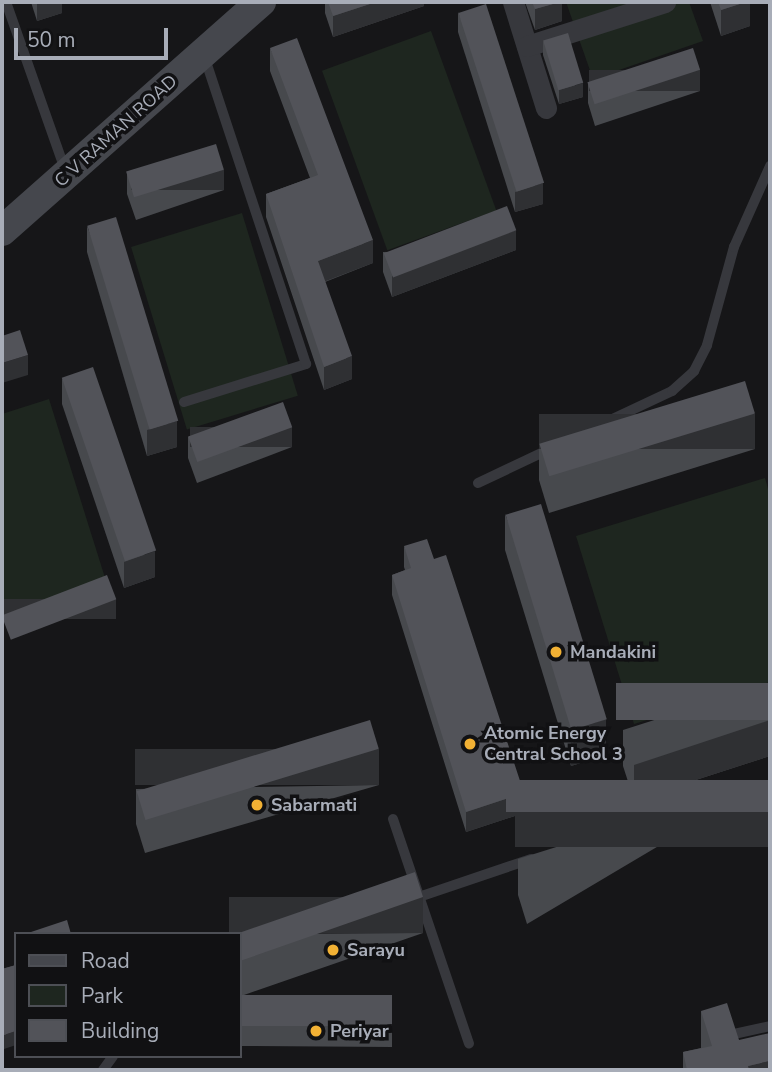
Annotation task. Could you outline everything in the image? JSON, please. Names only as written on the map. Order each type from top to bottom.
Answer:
[{"type":"street","name":"C V RAMAN ROAD","points":[[2,232],[261,2]]},
{"type":"street","points":[[513,2],[546,108]]},
{"type":"street","points":[[527,46],[665,2]]},
{"type":"lane","points":[[6,2],[67,176]]},
{"type":"lane","points":[[184,402],[306,364],[203,54]]},
{"type":"lane","points":[[575,437],[671,391],[694,371],[707,345],[734,247],[770,166]]},
{"type":"lane","points":[[478,483],[562,443]]},
{"type":"lane","points":[[393,819],[469,1044]]},
{"type":"lane","points":[[394,905],[546,854]]},
{"type":"lane","points":[[719,1037],[770,1026]]},
{"type":"green space","points":[[566,2],[689,2],[703,41],[593,79]]},
{"type":"green space","points":[[431,31],[496,210],[387,250],[322,71]]},
{"type":"green space","points":[[242,213],[298,396],[187,430],[131,247]]},
{"type":"green space","points":[[49,399],[106,581],[2,614],[2,414]]},
{"type":"green space","points":[[765,478],[770,496],[770,682],[634,724],[576,536]]},
{"type":"building","points":[[328,2],[376,2],[333,16]]},
{"type":"building","points":[[532,2],[560,2],[535,9]]},
{"type":"building","points":[[718,2],[746,2],[721,10]]},
{"type":"building","points":[[486,4],[544,183],[517,192],[458,13]]},
{"type":"building","points":[[568,33],[583,83],[558,90],[543,41]]},
{"type":"building","points":[[297,38],[373,240],[318,261],[352,356],[324,367],[266,194],[318,175],[270,48]]},
{"type":"building","points":[[693,48],[700,70],[595,104],[587,82]]},
{"type":"building","points":[[216,144],[224,170],[134,197],[126,171]]},
{"type":"building","points":[[507,206],[516,230],[393,278],[384,253]]},
{"type":"building","points":[[116,217],[178,421],[150,429],[87,226]]},
{"type":"building","points":[[20,330],[28,355],[2,363],[2,336]]},
{"type":"building","points":[[93,367],[156,550],[125,561],[62,378]]},
{"type":"building","points":[[745,381],[755,414],[549,476],[539,444]]},
{"type":"building","points":[[283,402],[292,427],[197,462],[188,437]]},
{"type":"building","points":[[541,504],[607,719],[571,730],[506,515]]},
{"type":"building","name":"Atomic Energy Central School 3","points":[[427,539],[434,559],[446,555],[524,793],[466,812],[392,575],[411,568],[404,546]]},
{"type":"building","points":[[107,575],[116,599],[11,640],[2,615]]},
{"type":"building","points":[[616,683],[770,683],[770,720],[616,720]]},
{"type":"building","points":[[370,720],[379,749],[145,820],[137,791]]},
{"type":"building","points":[[506,780],[770,780],[770,812],[506,812]]},
{"type":"building","points":[[415,872],[423,897],[242,960],[242,932]]},
{"type":"building","points":[[67,920],[70,932],[31,932]]},
{"type":"building","points":[[14,966],[14,1032],[4,1035],[2,1028],[2,969]]},
{"type":"building","points":[[242,995],[392,995],[392,1026],[242,1026]]},
{"type":"building","points":[[727,1003],[739,1040],[770,1033],[770,1061],[748,1066],[749,1070],[687,1070],[683,1052],[712,1046],[701,1011]]},
{"type":"place","name":"Mandakini","points":[[556,652]]},
{"type":"place","name":"Atomic Energy Central School 3","points":[[470,744]]},
{"type":"place","name":"Sabarmati","points":[[257,805]]},
{"type":"place","name":"Sarayu","points":[[333,950]]},
{"type":"place","name":"Periyar","points":[[316,1031]]}]
